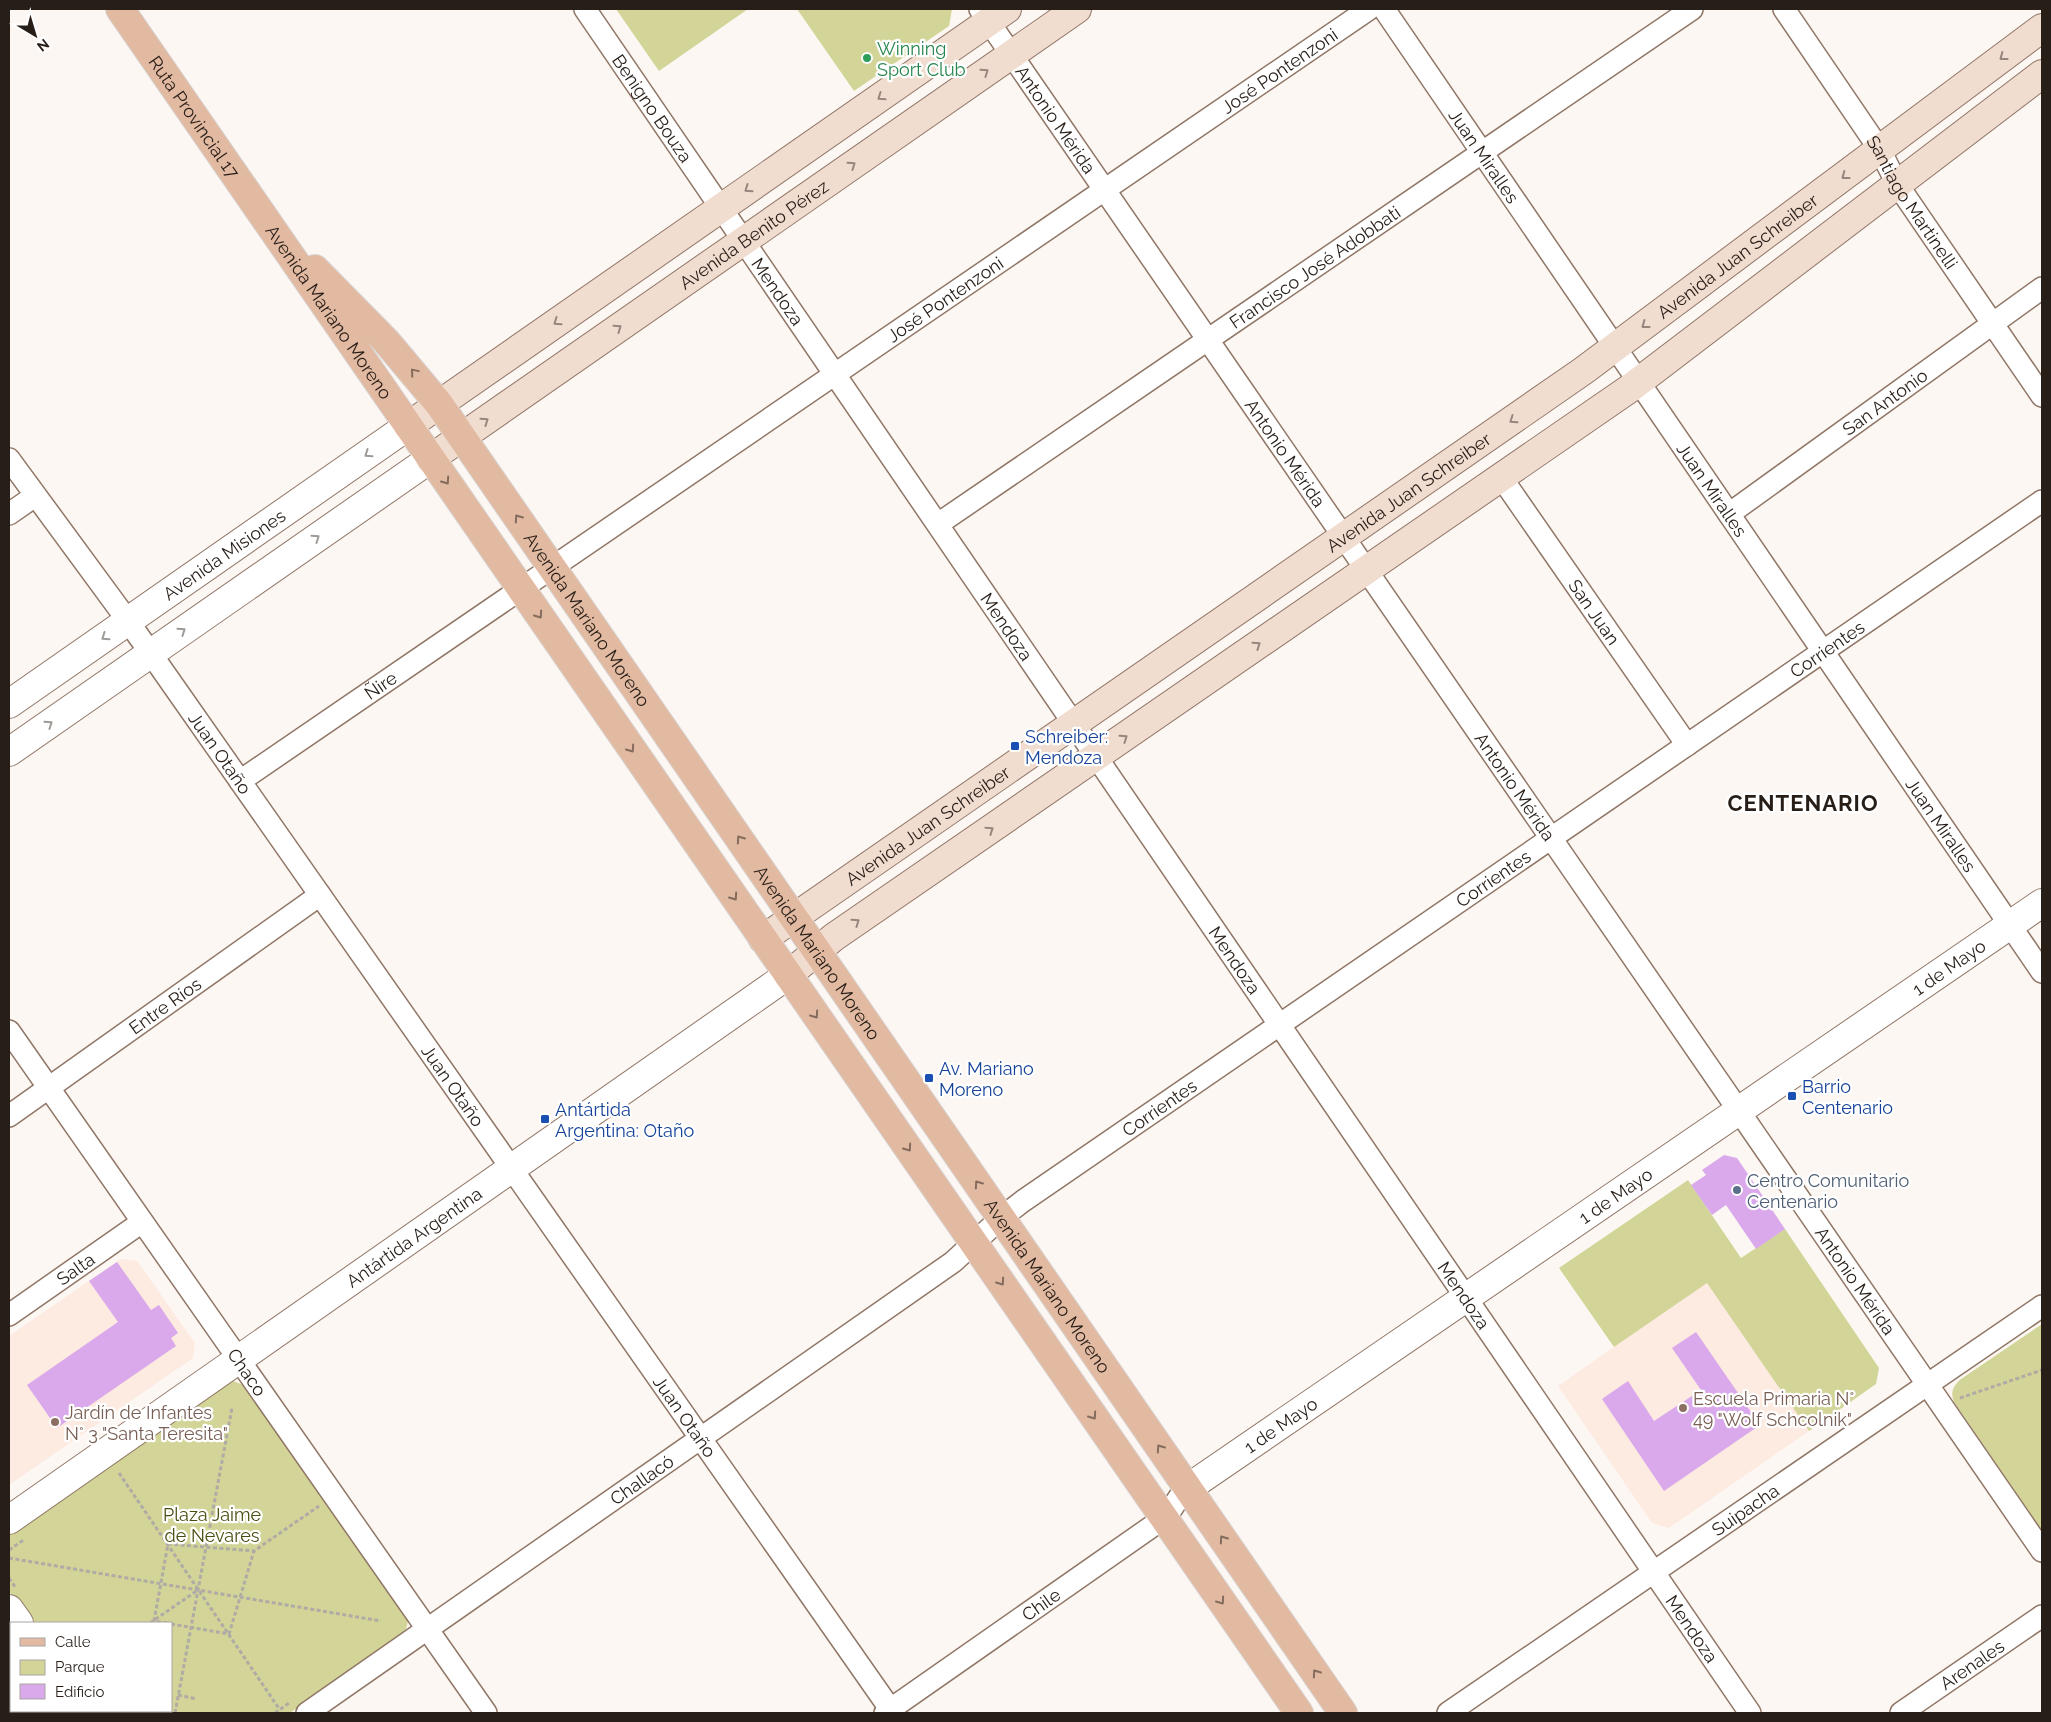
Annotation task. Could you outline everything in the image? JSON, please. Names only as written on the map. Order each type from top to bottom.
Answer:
[{"type":"main road","name":"Ruta Provincial 17","points":[[120,9],[269,224]]},
{"type":"main road","name":"Avenida Benito Pérez","points":[[430,458],[1077,9]]},
{"type":"main road","points":[[439,404],[722,207],[992,13]]},
{"type":"main road","name":"Avenida Juan Schreiber","points":[[763,940],[1615,348],[2042,28]]},
{"type":"main road","points":[[817,951],[829,940],[1638,382],[2042,74]]},
{"type":"main road","name":"Avenida Mariano Moreno","points":[[269,224],[374,328],[410,367],[439,404],[1344,1713]]},
{"type":"main road","name":"Avenida Mariano Moreno","points":[[269,224],[1299,1713]]},
{"type":"main road","name":"Avenida Misiones","points":[[408,426],[439,404]]},
{"type":"main road","name":"Antártida Argentina","points":[[788,975],[817,951]]},
{"type":"street","name":"Benigno Bouza","points":[[585,9],[722,207]]},
{"type":"street","name":"José Pontenzoni","points":[[521,589],[1368,9]]},
{"type":"street","name":"Juan Miralles","points":[[1384,9],[2042,972]]},
{"type":"street","name":"Francisco José Adobbati","points":[[938,524],[1692,9]]},
{"type":"street","name":"Santiago Martinelli","points":[[1784,9],[1880,150],[1897,184],[2042,396]]},
{"type":"street","name":"Antonio Mérida","points":[[992,13],[1012,54],[2042,1552]]},
{"type":"street","name":"Mendoza","points":[[722,207],[1750,1713]]},
{"type":"street","name":"San Antonio","points":[[1729,514],[2042,288]]},
{"type":"street","name":"Avenida Misiones","points":[[9,704],[408,426]]},
{"type":"street","points":[[9,752],[430,458]]},
{"type":"street","name":"Juan Otaño","points":[[9,460],[128,621],[890,1712]]},
{"type":"street","name":"San Juan","points":[[1501,477],[1687,745]]},
{"type":"street","points":[[9,514],[36,496]]},
{"type":"street","name":"Corrientes","points":[[974,1243],[1001,1218],[2042,501]]},
{"type":"street","name":"Ñire","points":[[240,781],[521,589]]},
{"type":"street","name":"Entre Ríos","points":[[9,1116],[320,895]]},
{"type":"street","name":"1 de Mayo","points":[[1188,1488],[2042,903]]},
{"type":"street","name":"Antártida Argentina","points":[[9,1520],[788,975]]},
{"type":"street","name":"Chaco","points":[[9,1031],[486,1713]]},
{"type":"street","name":"Salta","points":[[9,1315],[142,1222]]},
{"type":"street","name":"Challacó","points":[[307,1713],[953,1262],[974,1243]]},
{"type":"street","name":"Suipacha","points":[[1448,1713],[2042,1306]]},
{"type":"street","name":"Chile","points":[[890,1712],[1164,1518],[1188,1488]]},
{"type":"street","points":[[9,1608],[18,1622]]},
{"type":"street","name":"Arenales","points":[[1901,1713],[2042,1616]]},
{"type":"path","points":[[1958,1399],[2042,1370]]},
{"type":"path","points":[[1959,1392],[1958,1399],[1963,1407]]},
{"type":"path","points":[[175,1713],[232,1408]]},
{"type":"path","points":[[119,1473],[280,1710]]},
{"type":"path","points":[[229,1634],[254,1551],[319,1506]]},
{"type":"path","points":[[168,1544],[254,1551]]},
{"type":"path","points":[[152,1622],[168,1544]]},
{"type":"path","points":[[9,1558],[381,1621]]},
{"type":"path","points":[[152,1622],[198,1590]]},
{"type":"path","points":[[172,1624],[229,1634]]},
{"type":"path","points":[[178,1695],[197,1699]]},
{"type":"shaded area","name":"Jardín de Infantes N° 3 \"Santa Teresita\"","points":[[121,1259],[137,1261],[195,1343],[193,1358],[9,1485],[9,1336]]},
{"type":"shaded area","name":"Escuela Primaria N° 49 \"Wolf Schcolnik\"","points":[[1707,1282],[1809,1431],[1669,1528],[1652,1523],[1558,1386]]},
{"type":"green space","points":[[616,9],[748,9],[659,71]]},
{"type":"green space","name":"Winning Sport Club","points":[[797,9],[952,9],[949,26],[854,91]]},
{"type":"green space","points":[[1688,1180],[1741,1258],[1785,1229],[1879,1368],[1876,1384],[1809,1431],[1707,1283],[1614,1347],[1559,1268]]},
{"type":"green space","points":[[2042,1324],[2042,1531],[1954,1402],[1952,1392],[1961,1379]]},
{"type":"green space","name":"Plaza Jaime de Nevares","points":[[233,1381],[246,1386],[407,1617],[406,1630],[290,1713],[94,1713],[172,1712],[172,1622],[31,1622],[9,1591],[9,1535]]},
{"type":"building","name":"Centro Comunitario Centenario","points":[[1724,1155],[1737,1158],[1785,1229],[1756,1249],[1726,1205],[1712,1215],[1691,1185],[1706,1175],[1702,1170]]},
{"type":"building","points":[[117,1262],[151,1310],[159,1305],[178,1333],[171,1338],[176,1346],[57,1428],[27,1385],[118,1322],[89,1281]]},
{"type":"building","points":[[1696,1332],[1760,1425],[1664,1491],[1602,1399],[1628,1381],[1654,1421],[1701,1390],[1672,1348]]},
{"type":"place","name":"Winning Sport Club","points":[[867,58]]},
{"type":"place","name":"Schreiber: Mendoza","points":[[1015,746]]},
{"type":"place","name":"Av. Mariano Moreno","points":[[929,1078]]},
{"type":"place","name":"Barrio Centenario","points":[[1792,1096]]},
{"type":"place","name":"Antártida Argentina: Otaño","points":[[545,1119]]},
{"type":"place","name":"Centro Comunitario Centenario","points":[[1737,1190]]},
{"type":"place","name":"Escuela Primaria N° 49 \"Wolf Schcolnik\"","points":[[1683,1408]]},
{"type":"place","name":"Jardín de Infantes N° 3 \"Santa Teresita\"","points":[[55,1422]]},
{"type":"district","name":"CENTENARIO","points":[[1803,803]]}]
